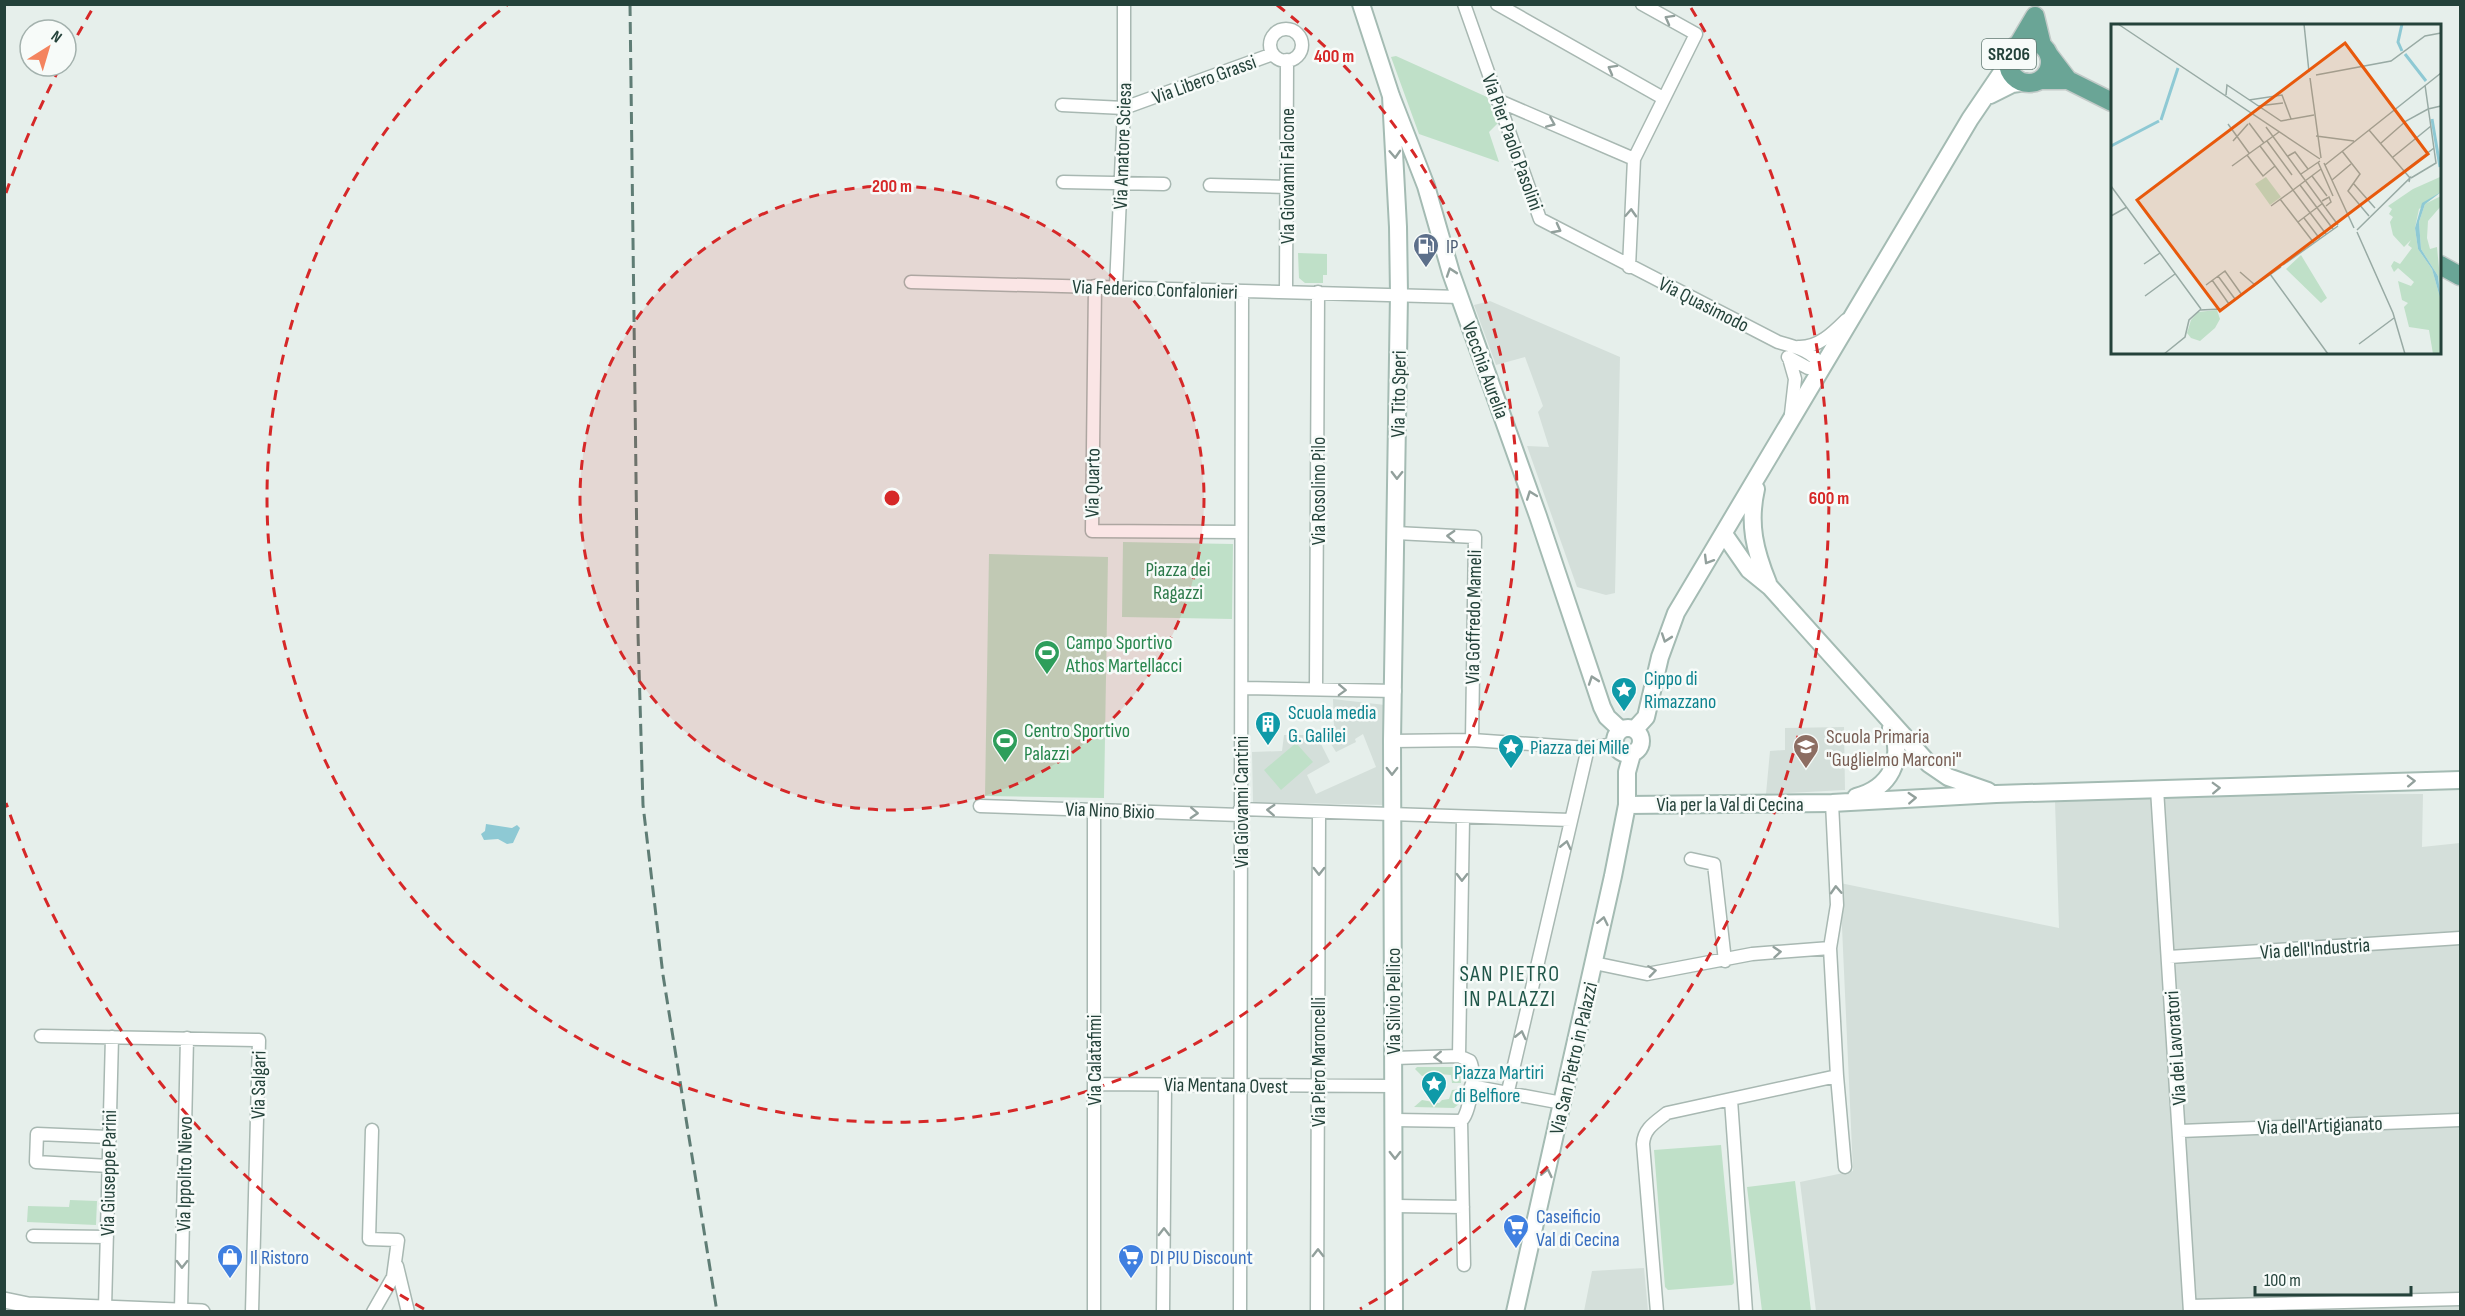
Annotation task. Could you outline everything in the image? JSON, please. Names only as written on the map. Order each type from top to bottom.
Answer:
[{"type":"main road","name":"Vecchia Aurelia","points":[[1361,4],[1391,96],[1426,186],[1434,222],[1538,516],[1602,707],[1607,717],[1624,734],[1622,752],[1632,754]]},
{"type":"main road","name":"SR206","points":[[2037,10],[2048,70],[2032,81],[2013,75],[2008,63],[2010,51],[2019,43],[2037,10]]},
{"type":"main road","name":"SR206","points":[[2019,43],[2032,41],[2045,50]]},
{"type":"main road","points":[[2045,50],[2068,80],[2111,102]]},
{"type":"main road","points":[[1624,734],[1646,717],[1667,634],[1725,532],[1982,101],[2008,63]]},
{"type":"main road","points":[[1982,101],[1994,90],[2032,81],[2068,80]]},
{"type":"main road","name":"Via Tito Speri","points":[[1391,96],[1399,294],[1395,692]]},
{"type":"main road","points":[[1396,193],[1407,179],[1426,186]]},
{"type":"main road","points":[[2441,266],[2460,276]]},
{"type":"main road","points":[[1760,474],[1752,515],[1757,555],[1770,587]]},
{"type":"main road","points":[[1725,532],[1747,543],[1757,555]]},
{"type":"main road","points":[[1725,532],[1749,570],[1770,587],[1929,764],[1948,777],[1996,794]]},
{"type":"main road","name":"Via Silvio Pellico","points":[[1394,1311],[1392,741],[1395,692]]},
{"type":"main road","points":[[1832,803],[1860,796],[1875,789],[1887,777],[1898,750],[1887,719]]},
{"type":"main road","points":[[1624,734],[1640,735],[1642,742],[1639,750],[1632,754],[1626,778],[1627,805]]},
{"type":"main road","points":[[1832,803],[1996,794],[2460,780]]},
{"type":"main road","name":"Via per la Val di Cecina","points":[[1627,805],[1832,803]]},
{"type":"main road","name":"Via San Pietro in Palazzi","points":[[1515,1311],[1594,963],[1627,805]]},
{"type":"street","name":"Via Amatore Sciesa","points":[[1116,287],[1122,184],[1124,4]]},
{"type":"street","name":"Via Pier Paolo Pasolini","points":[[1464,4],[1540,219],[1629,267]]},
{"type":"street","points":[[1497,4],[1663,98]]},
{"type":"street","points":[[1629,267],[1634,159],[1696,34],[1642,4]]},
{"type":"street","points":[[1282,29],[1293,30],[1300,37],[1302,47],[1297,56],[1287,60],[1273,54],[1270,44],[1274,35],[1282,29]]},
{"type":"street","name":"Via Libero Grassi","points":[[1062,105],[1124,108],[1273,54]]},
{"type":"street","name":"Via Giovanni Falcone","points":[[1286,291],[1287,60]]},
{"type":"street","points":[[1497,100],[1634,159]]},
{"type":"street","points":[[1063,182],[1164,184]]},
{"type":"street","points":[[1210,185],[1287,187]]},
{"type":"street","name":"Via Quasimodo","points":[[1629,267],[1778,342],[1791,352],[1817,357],[1822,368]]},
{"type":"street","name":"Via Federico Confalonieri","points":[[911,282],[1460,297]]},
{"type":"street","name":"Via Quarto","points":[[1095,286],[1092,531],[1241,532]]},
{"type":"street","name":"Via Giovanni Cantini","points":[[1240,1311],[1242,292]]},
{"type":"street","name":"Via Rosolino Pilo","points":[[1316,689],[1318,292]]},
{"type":"street","points":[[1791,352],[1817,344],[1856,310]]},
{"type":"street","name":"Via Quasimodo","points":[[1790,423],[1795,379],[1791,352]]},
{"type":"street","name":"Via Goffredo Mameli","points":[[1396,533],[1475,537],[1472,740]]},
{"type":"street","points":[[1242,688],[1395,692]]},
{"type":"street","points":[[1392,741],[1472,740],[1588,748],[1624,734]]},
{"type":"street","points":[[1508,1091],[1588,748]]},
{"type":"street","name":"Via dei Lavoratori","points":[[2157,789],[2190,1309]]},
{"type":"street","points":[[1832,803],[1837,905],[1830,948],[1845,1167]]},
{"type":"street","name":"Via Nino Bixio","points":[[980,806],[1392,816]]},
{"type":"street","name":"Via Calatafimi","points":[[1094,808],[1094,1311]]},
{"type":"street","name":"Via Piero Maroncelli","points":[[1317,1311],[1319,813]]},
{"type":"street","points":[[1392,816],[1571,820]]},
{"type":"street","points":[[1459,1056],[1463,818]]},
{"type":"street","points":[[1691,859],[1714,864],[1725,961]]},
{"type":"street","name":"Via dell'Industria","points":[[2169,957],[2460,938]]},
{"type":"street","points":[[1594,963],[1647,974],[1725,961],[1752,954],[1830,948]]},
{"type":"street","name":"Via Salgari","points":[[41,1036],[259,1040],[252,1311]]},
{"type":"street","name":"Via Giuseppe Parini","points":[[105,1308],[112,1037]]},
{"type":"street","name":"Via Ippolito Nievo","points":[[181,1310],[187,1038]]},
{"type":"street","points":[[1394,1058],[1459,1056],[1472,1065],[1467,1114],[1461,1121],[1464,1265]]},
{"type":"street","points":[[1657,1311],[1644,1135],[1667,1113],[1837,1076]]},
{"type":"street","name":"Via Mentana Ovest","points":[[1094,1084],[1394,1086]]},
{"type":"street","points":[[1163,1311],[1165,1085]]},
{"type":"street","points":[[1471,1086],[1508,1091],[1562,1103]]},
{"type":"street","points":[[1731,1100],[1746,1311]]},
{"type":"street","points":[[1395,1120],[1461,1121]]},
{"type":"street","name":"Via dell'Artigianato","points":[[2180,1131],[2460,1120]]},
{"type":"street","points":[[372,1130],[369,1239],[398,1240],[393,1277],[373,1311]]},
{"type":"street","points":[[109,1137],[37,1134],[36,1162],[109,1166]]},
{"type":"street","points":[[1395,1206],[1463,1207]]},
{"type":"street","points":[[33,1236],[107,1237]]},
{"type":"street","points":[[396,1265],[408,1311]]},
{"type":"street","points":[[2190,1309],[2460,1299]]},
{"type":"street","points":[[4,1300],[28,1305],[202,1311]]},
{"type":"shaded area","points":[[1490,301],[1620,357],[1615,593],[1606,595],[1577,587],[1527,446],[1549,447],[1538,412],[1543,406],[1525,357],[1496,365],[1474,305]]},
{"type":"shaded area","points":[[1333,699],[1385,705],[1385,805],[1253,802],[1252,752],[1282,751],[1284,735],[1308,735],[1308,742],[1320,742],[1330,762],[1307,775],[1316,794],[1376,767],[1363,734],[1355,739],[1356,742],[1336,752],[1321,728],[1334,728]]},
{"type":"shaded area","name":"Scuola Primaria \"Guglielmo Marconi\"","points":[[1844,727],[1845,790],[1766,794],[1770,751],[1785,750],[1785,728]]},
{"type":"shaded area","points":[[2423,794],[2422,847],[2460,843],[2460,1311],[1816,1311],[1800,1182],[1853,1171],[1840,883],[2059,928],[2055,801],[2203,795]]},
{"type":"shaded area","points":[[1644,1268],[1648,1311],[1584,1311],[1592,1271]]},
{"type":"green space","points":[[1396,56],[1487,97],[1498,123],[1489,132],[1499,162],[1419,134],[1391,57]]},
{"type":"green space","points":[[1298,253],[1327,254],[1327,275],[1323,275],[1323,283],[1305,283],[1299,278]]},
{"type":"green space","name":"Piazza dei Ragazzi","points":[[1123,542],[1233,544],[1232,619],[1122,617]]},
{"type":"green space","name":"Campo Sportivo Athos Martellacci","points":[[989,554],[1108,557],[1104,798],[985,796]]},
{"type":"green space","points":[[1296,743],[1313,762],[1281,790],[1264,770]]},
{"type":"green space","points":[[1417,1067],[1454,1067],[1460,1072],[1461,1083],[1452,1083],[1451,1075],[1439,1074],[1439,1071],[1431,1071],[1430,1075],[1422,1076],[1415,1069]]},
{"type":"green space","points":[[1460,1089],[1459,1104],[1454,1108],[1414,1107],[1422,1100],[1439,1103],[1449,1099],[1452,1090]]},
{"type":"green space","points":[[1721,1145],[1734,1283],[1668,1290],[1665,1287],[1654,1150]]},
{"type":"green space","points":[[1795,1181],[1811,1311],[1762,1311],[1747,1187]]},
{"type":"green space","points":[[70,1200],[97,1201],[96,1225],[27,1222],[28,1206],[69,1207]]},
{"type":"water","points":[[486,824],[512,828],[517,825],[520,828],[513,843],[507,844],[498,839],[484,840],[481,834],[485,831]]},
{"type":"railway","points":[[630,4],[638,633],[643,805],[663,975],[717,1312]]},
{"type":"place","name":"IP","points":[[1426,269]]},
{"type":"place","name":"Campo Sportivo Athos Martellacci","points":[[1047,676]]},
{"type":"place","name":"Cippo di Rimazzano","points":[[1624,713]]},
{"type":"place","name":"Scuola media G. Galilei","points":[[1268,747]]},
{"type":"place","name":"Centro Sportivo Palazzi","points":[[1005,764]]},
{"type":"place","name":"Piazza dei Mille","points":[[1511,770]]},
{"type":"place","name":"Scuola Primaria \"Guglielmo Marconi\"","points":[[1806,770]]},
{"type":"place","name":"Piazza Martiri di Belfiore","points":[[1434,1107]]},
{"type":"place","name":"Caseificio Val di Cecina","points":[[1516,1250]]},
{"type":"place","name":"Il Ristoro","points":[[230,1280]]},
{"type":"place","name":"DI PIU Discount","points":[[1131,1280]]},
{"type":"district","name":"SAN PIETRO IN PALAZZI","points":[[1510,986]]}]
